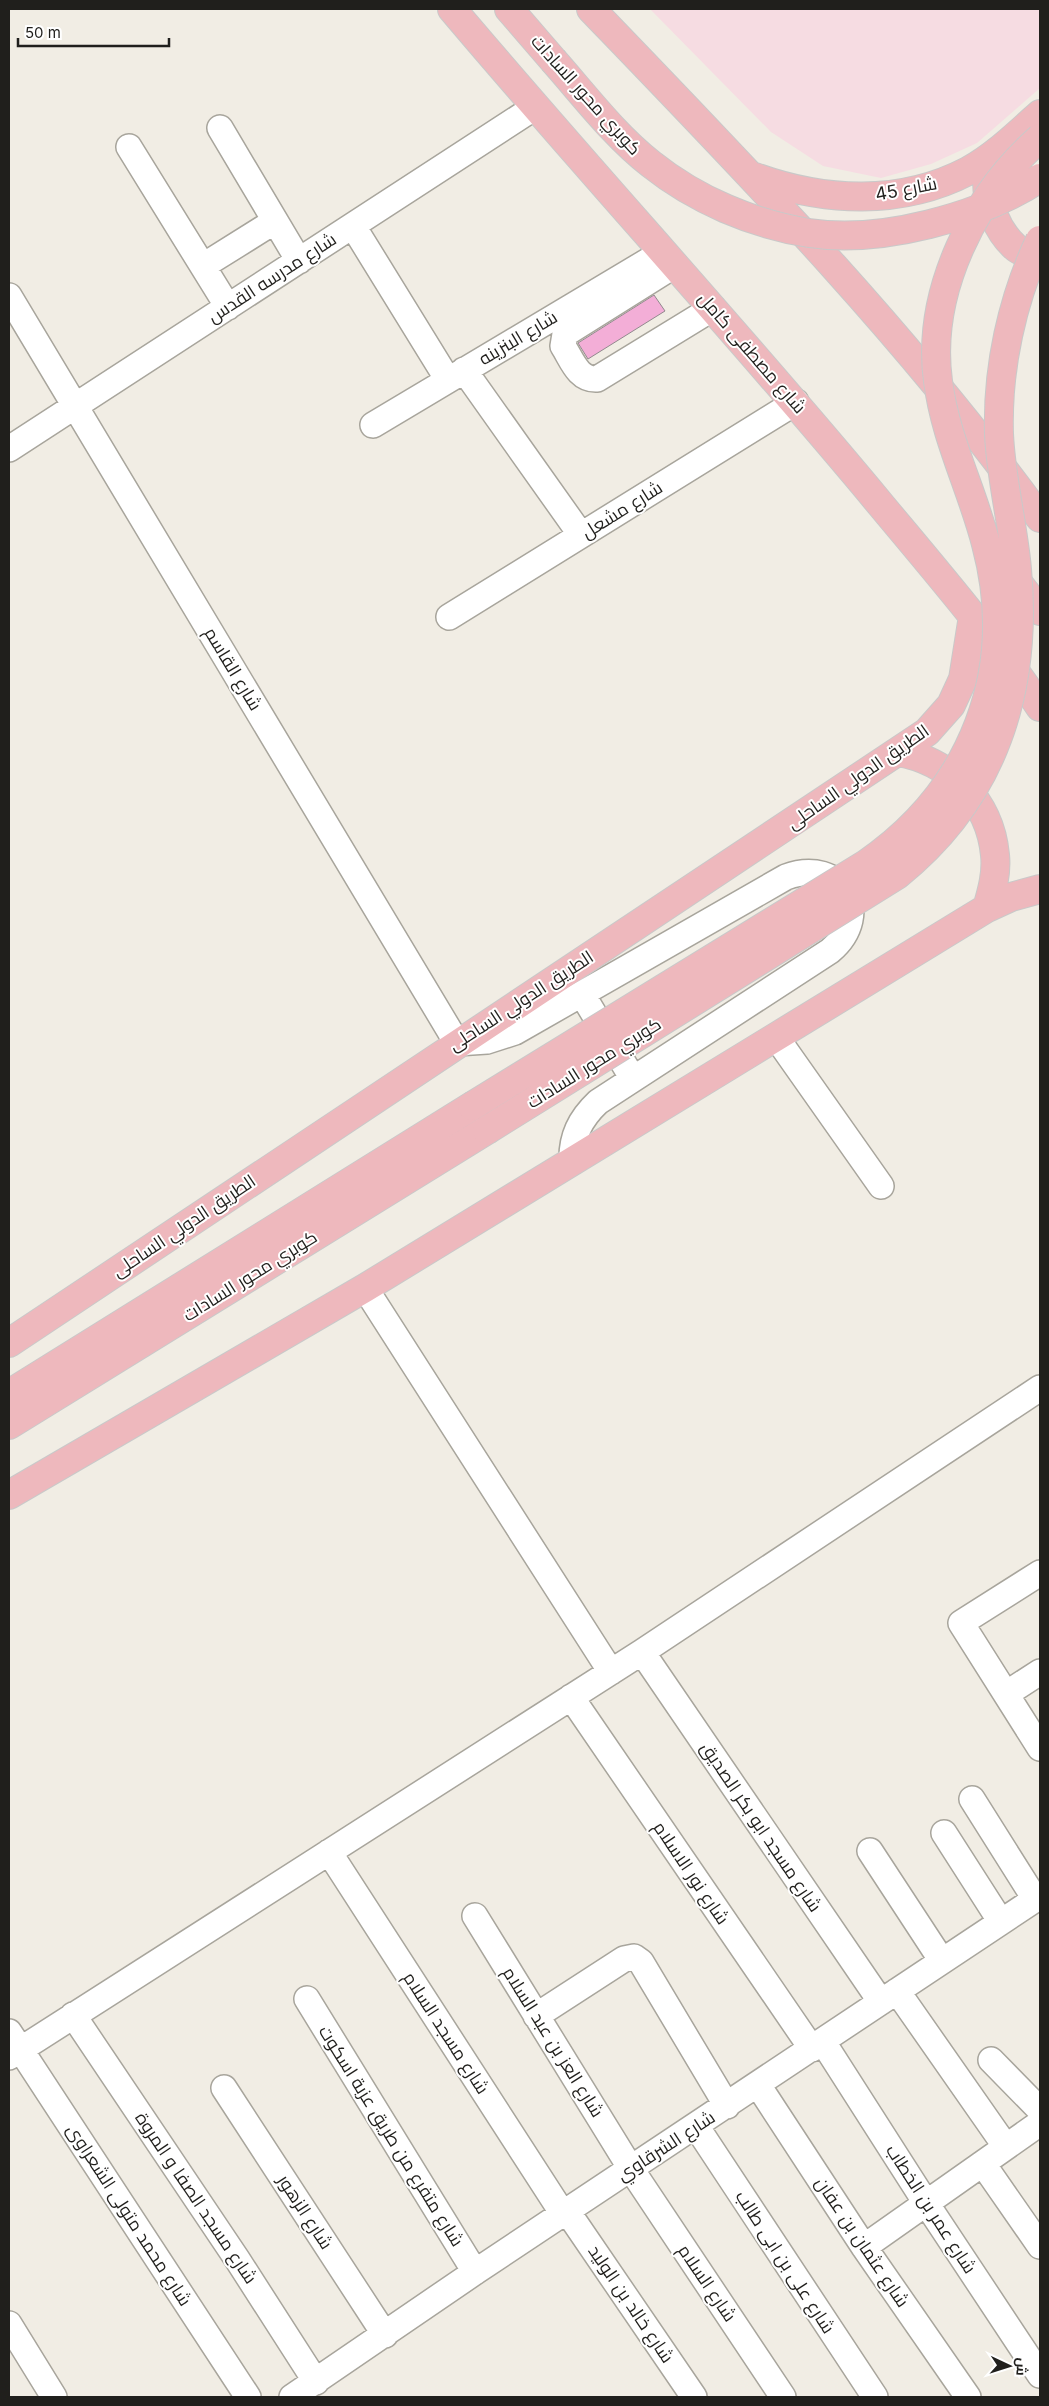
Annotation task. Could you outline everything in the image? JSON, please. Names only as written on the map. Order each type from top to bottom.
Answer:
[{"type":"main road","name":"شارع مصطفى كامل","points":[[452,9],[535,107],[796,402],[973,616],[1040,707]]},
{"type":"main road","name":"كوبري محور السادات","points":[[509,9],[622,138],[651,164],[703,198],[757,220],[811,234],[897,230],[955,218],[984,208],[1012,196],[1040,178]]},
{"type":"main road","points":[[591,9],[752,176],[890,328],[955,407],[1040,518]]},
{"type":"main road","name":"شارع 45","points":[[752,176],[806,193],[834,197],[861,197],[908,191],[943,182],[968,171],[987,158],[1040,114]]},
{"type":"main road","name":"كوبري محور السادات","points":[[9,1394],[866,864],[886,850],[922,818],[950,782],[962,762],[982,714],[990,687],[997,632],[996,602],[986,543],[946,427],[941,403],[937,378],[938,327],[950,275],[972,226],[1001,181],[1040,138]]},
{"type":"main road","points":[[987,158],[987,191],[996,221],[1016,248],[1040,259]]},
{"type":"main road","name":"كوبري محور السادات","points":[[9,1425],[897,875],[935,841],[968,798],[994,749],[1006,714],[1016,669],[1020,604],[1012,532],[1001,465],[1000,401],[1004,361],[1015,308],[1040,240]]},
{"type":"main road","name":"كوبري محور السادات","points":[[986,543],[1040,611]]},
{"type":"main road","name":"الطريق الدولي الساحلى","points":[[9,1343],[457,1043],[927,732],[951,705],[963,679],[973,616]]},
{"type":"main road","points":[[897,752],[917,755],[941,767],[962,783],[979,804],[990,829],[995,855],[994,882],[988,908]]},
{"type":"main road","points":[[9,1495],[365,1288],[988,908],[1011,897],[1040,889]]},
{"type":"street","name":"شارع مدرسه القدس","points":[[9,448],[535,107]]},
{"type":"street","points":[[220,128],[299,261]]},
{"type":"street","points":[[129,147],[228,307]]},
{"type":"street","points":[[203,266],[275,221]]},
{"type":"street","points":[[353,226],[456,375],[581,535]]},
{"type":"street","points":[[669,258],[565,334],[563,346],[581,375],[586,378],[596,378],[713,308]]},
{"type":"street","name":"شارع البنزينه","points":[[373,425],[456,375],[669,258]]},
{"type":"street","name":"شارع القاسم","points":[[9,296],[457,1043]]},
{"type":"street","name":"شارع مشعل","points":[[448,617],[796,402]]},
{"type":"street","points":[[457,1043],[487,1041],[508,1034],[582,994],[786,877],[800,872],[815,871],[829,876],[841,886],[848,898],[852,913],[849,928],[842,941],[830,951],[633,1079],[589,1110],[580,1124],[574,1139],[572,1162]]},
{"type":"street","points":[[740,903],[790,977]]},
{"type":"street","points":[[649,955],[701,1035]]},
{"type":"street","points":[[582,994],[633,1079]]},
{"type":"street","points":[[776,1037],[881,1186]]},
{"type":"street","points":[[365,1288],[611,1672]]},
{"type":"street","points":[[13,2046],[73,2015],[611,1672],[1040,1388]]},
{"type":"street","points":[[1040,1573],[961,1623],[1040,1748]]},
{"type":"street","name":"شارع مسجد ابو بكر الصديق","points":[[642,1652],[889,1997],[1006,2147]]},
{"type":"street","points":[[1006,1694],[1040,1672]]},
{"type":"street","name":"شارع نور الاسلام","points":[[571,1697],[817,2046]]},
{"type":"street","points":[[972,1799],[1038,1897]]},
{"type":"street","points":[[944,1833],[1001,1922]]},
{"type":"street","points":[[870,1851],[942,1961]]},
{"type":"street","name":"شارع مسجد السلام","points":[[329,1852],[565,2212]]},
{"type":"street","name":"شارع الشرقاوي","points":[[292,2397],[475,2272],[727,2106],[1038,1897]]},
{"type":"street","name":"شارع العز بن عبد السلام","points":[[475,1916],[631,2169]]},
{"type":"street","points":[[536,2016],[624,1959],[634,1957],[640,1962],[727,2106]]},
{"type":"street","name":"شارع متفرع من طريق عزبة اسكوت","points":[[307,1999],[475,2272]]},
{"type":"street","name":"شارع مسجد الصفا و المروة","points":[[73,2015],[232,2251],[316,2382]]},
{"type":"street","name":"شارع محمد متولى الشعراوى","points":[[13,2046],[248,2397]]},
{"type":"street","name":"شارع عمر بن الخطاب","points":[[817,2046],[926,2203],[1040,2375]]},
{"type":"street","points":[[991,2060],[1040,2110]]},
{"type":"street","name":"شارع عثمان بن عفان","points":[[758,2085],[864,2247],[968,2397]]},
{"type":"street","name":"شارع الزهور","points":[[224,2088],[385,2335]]},
{"type":"street","points":[[864,2247],[1040,2124]]},
{"type":"street","name":"شارع على بن ابى طالب","points":[[696,2126],[875,2397]]},
{"type":"street","points":[[983,2164],[1040,2246]]},
{"type":"street","name":"شارع السلام","points":[[631,2169],[783,2397]]},
{"type":"street","name":"شارع خالد بن الوليد","points":[[565,2212],[694,2397]]},
{"type":"street","points":[[9,2324],[54,2397]]},
{"type":"shaded area","points":[[650,9],[1040,9],[1040,88],[977,143],[931,164],[881,178],[823,166],[771,132]]},
{"type":"building","points":[[654,295],[665,311],[588,359],[578,343]]}]
